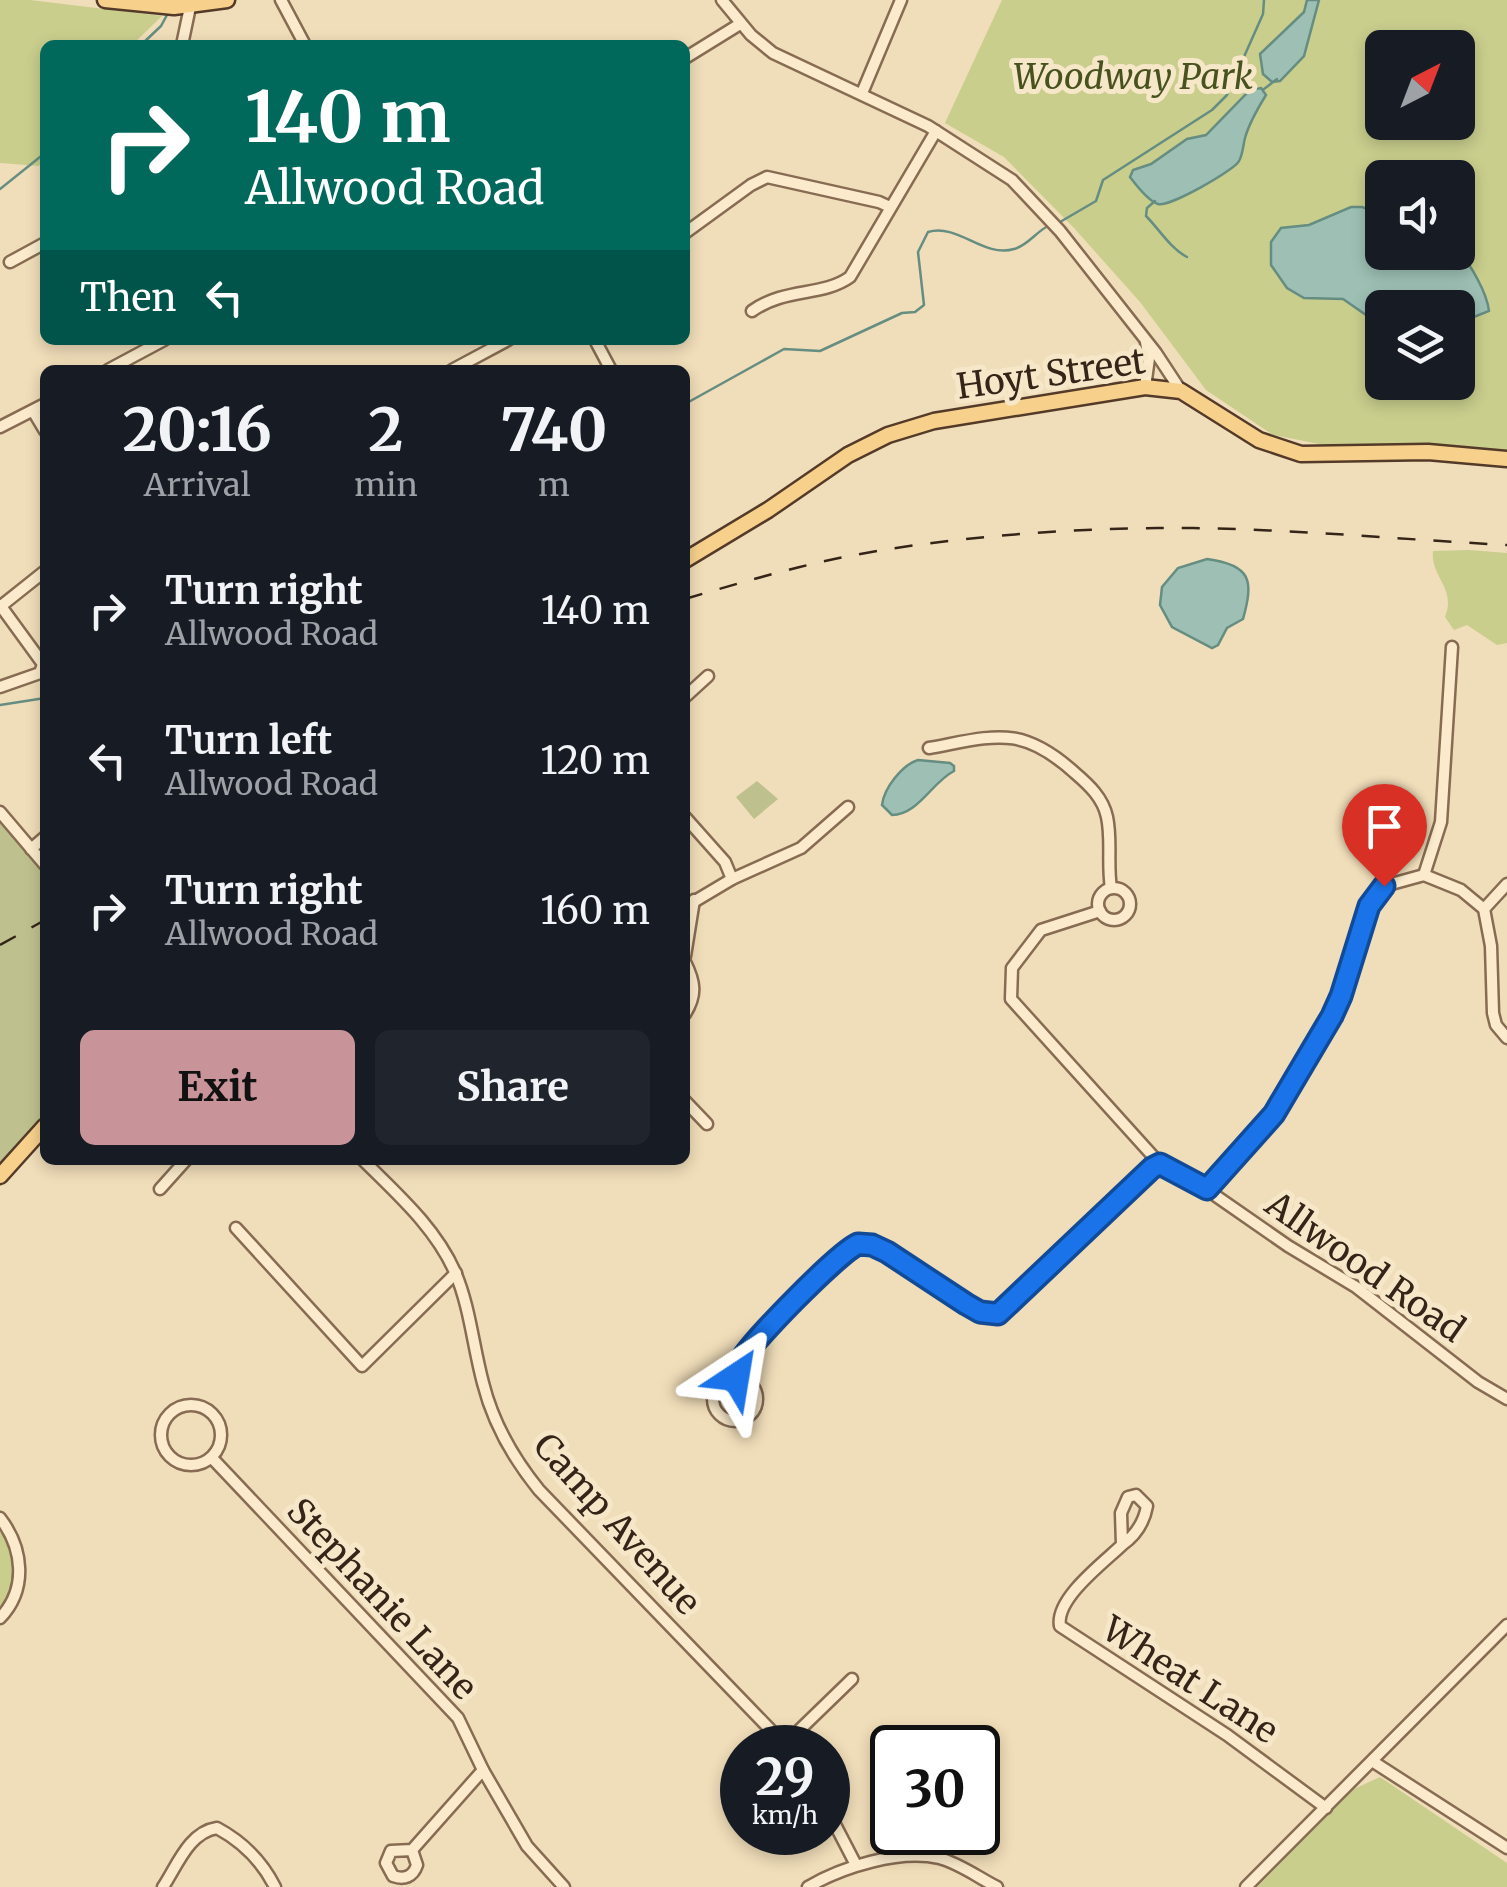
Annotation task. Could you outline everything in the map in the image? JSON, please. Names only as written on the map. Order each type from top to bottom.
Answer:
[{"type":"main road","points":[[105,0],[190,7],[227,0]]},
{"type":"main road","name":"Hoyt Street","points":[[690,557],[848,455],[888,435],[945,419],[1145,387],[1181,392],[1259,440],[1301,454],[1428,452],[1507,459]]},
{"type":"main road","points":[[0,1176],[40,1132]]},
{"type":"street","points":[[281,0],[302,40]]},
{"type":"street","points":[[722,0],[740,24],[773,53],[936,131],[1012,180],[1051,219],[1181,392]]},
{"type":"street","points":[[862,93],[901,0]]},
{"type":"street","points":[[183,40],[190,7]]},
{"type":"street","points":[[690,55],[740,24]]},
{"type":"street","points":[[752,310],[781,295],[844,282],[858,266],[936,131]]},
{"type":"street","points":[[690,229],[767,177],[890,207]]},
{"type":"street","points":[[10,262],[40,247]]},
{"type":"street","points":[[1145,387],[1149,358],[1146,341]]},
{"type":"street","points":[[117,365],[155,345]]},
{"type":"street","points":[[461,365],[499,345]]},
{"type":"street","points":[[0,427],[40,407]]},
{"type":"street","points":[[33,411],[40,423]]},
{"type":"street","points":[[40,575],[0,606],[40,662]]},
{"type":"street","points":[[1424,875],[1441,822],[1452,647]]},
{"type":"street","points":[[0,687],[40,671]]},
{"type":"street","points":[[690,692],[708,676]]},
{"type":"street","points":[[929,748],[1008,736],[1041,746],[1060,759],[1104,806],[1109,828],[1111,888]]},
{"type":"street","points":[[690,904],[732,879],[801,848],[848,807]]},
{"type":"street","points":[[0,812],[40,859]]},
{"type":"street","points":[[690,823],[725,862],[732,879]]},
{"type":"street","points":[[31,849],[40,841]]},
{"type":"street","points":[[1207,1189],[1274,1114],[1332,1016],[1376,893],[1393,882],[1424,875],[1461,890],[1484,909],[1491,946],[1493,1013],[1496,1025],[1507,1038]]},
{"type":"street","points":[[1484,909],[1507,884]]},
{"type":"street","points":[[1111,888],[1121,889],[1128,896],[1128,912],[1113,920],[1100,911],[1099,896],[1111,888]]},
{"type":"street","points":[[736,1377],[740,1362],[850,1248],[866,1244],[880,1248],[980,1312],[998,1314],[1142,1176],[1160,1164],[1012,999],[1012,968],[1041,930],[1100,911]]},
{"type":"street","points":[[690,972],[695,986],[690,1004]]},
{"type":"street","points":[[690,1106],[707,1124]]},
{"type":"street","name":"Allwood Road","points":[[1160,1164],[1207,1189],[1288,1246],[1356,1287],[1478,1382],[1507,1399]]},
{"type":"street","points":[[160,1189],[182,1165]]},
{"type":"street","name":"Camp Avenue","points":[[368,1165],[442,1246],[468,1308],[489,1406],[518,1464],[767,1725]]},
{"type":"street","points":[[236,1228],[362,1366],[456,1274]]},
{"type":"street","points":[[736,1377],[753,1386],[758,1398],[750,1416],[737,1421],[719,1414],[714,1402],[716,1388],[736,1377]]},
{"type":"street","points":[[181,1407],[200,1408],[212,1414],[222,1436],[218,1454],[212,1458],[198,1463],[173,1460],[162,1443],[164,1420],[181,1407]]},
{"type":"street","name":"Stephanie Lane","points":[[212,1458],[458,1718],[527,1846],[564,1887]]},
{"type":"street","points":[[0,1518],[12,1535],[20,1567],[12,1605],[0,1618]]},
{"type":"street","name":"Wheat Lane","points":[[1122,1545],[1065,1603],[1058,1616],[1060,1626],[1226,1735],[1326,1808]]},
{"type":"street","points":[[1246,1887],[1507,1625]]},
{"type":"street","points":[[807,1725],[852,1679]]},
{"type":"street","points":[[1372,1761],[1507,1848]]},
{"type":"street","points":[[412,1850],[483,1770]]},
{"type":"street","points":[[163,1887],[195,1838],[203,1830],[217,1828],[264,1866],[275,1887]]},
{"type":"street","points":[[850,1853],[856,1865]]},
{"type":"street","points":[[808,1887],[856,1865],[921,1856],[943,1859],[997,1887]]},
{"type":"green space","points":[[0,0],[162,16],[137,40],[40,40],[40,164],[0,163]]},
{"type":"green space","name":"Woodway Park","points":[[1002,0],[1507,0],[1507,453],[1455,447],[1335,447],[1273,435],[1206,390],[1140,302],[1004,157],[945,123]]},
{"type":"green space","points":[[1433,551],[1507,553],[1507,643],[1497,645],[1467,625],[1454,630],[1445,617],[1448,598],[1435,568]]},
{"type":"green space","points":[[757,781],[778,799],[754,819],[736,797]]},
{"type":"green space","points":[[0,820],[40,864],[40,1119],[0,1169]]},
{"type":"green space","points":[[0,1532],[14,1571],[10,1592],[0,1611]]},
{"type":"green space","points":[[1380,1777],[1507,1863],[1507,1887],[1257,1887],[1354,1789]]},
{"type":"water","points":[[1307,0],[1319,0],[1304,56],[1280,81],[1272,82],[1263,74],[1260,54],[1304,12]]},
{"type":"water","points":[[1261,88],[1266,95],[1235,166],[1164,204],[1147,196],[1130,177],[1133,170],[1151,164],[1187,139],[1206,135],[1250,90]]},
{"type":"water","points":[[1351,207],[1365,208],[1365,270],[1472,270],[1489,311],[1475,317],[1475,290],[1365,290],[1365,314],[1343,299],[1304,298],[1287,288],[1271,265],[1271,242],[1281,228],[1309,225]]},
{"type":"water","points":[[1207,559],[1233,565],[1241,570],[1248,584],[1243,619],[1227,628],[1212,648],[1172,627],[1160,605],[1162,587],[1178,568]]},
{"type":"water","points":[[918,760],[950,763],[954,771],[910,810],[892,815],[882,805],[886,792],[900,772]]},
{"type":"waterway","points":[[1060,222],[1096,201],[1103,180],[1212,110],[1227,95],[1263,14],[1264,0]]},
{"type":"waterway","points":[[146,40],[167,15]]},
{"type":"waterway","points":[[1264,89],[1277,79]]},
{"type":"waterway","points":[[0,189],[40,157]]},
{"type":"waterway","points":[[1155,201],[1147,208],[1146,216],[1187,257]]},
{"type":"waterway","points":[[690,401],[784,349],[820,351],[902,313],[915,312],[924,305],[918,252],[928,232],[950,232],[1003,250],[1019,247],[1048,226]]},
{"type":"waterway","points":[[0,705],[40,699]]},
{"type":"railway","points":[[690,598],[839,558],[916,545],[1039,533],[1201,528],[1507,545]]},
{"type":"railway","points":[[0,945],[40,923]]},
{"type":"route","points":[[736,1377],[740,1362],[764,1334],[843,1252],[858,1244],[880,1248],[966,1304],[992,1315],[1006,1310],[1152,1168],[1160,1164],[1207,1189],[1274,1114],[1332,1016],[1369,906],[1384,886]]}]
